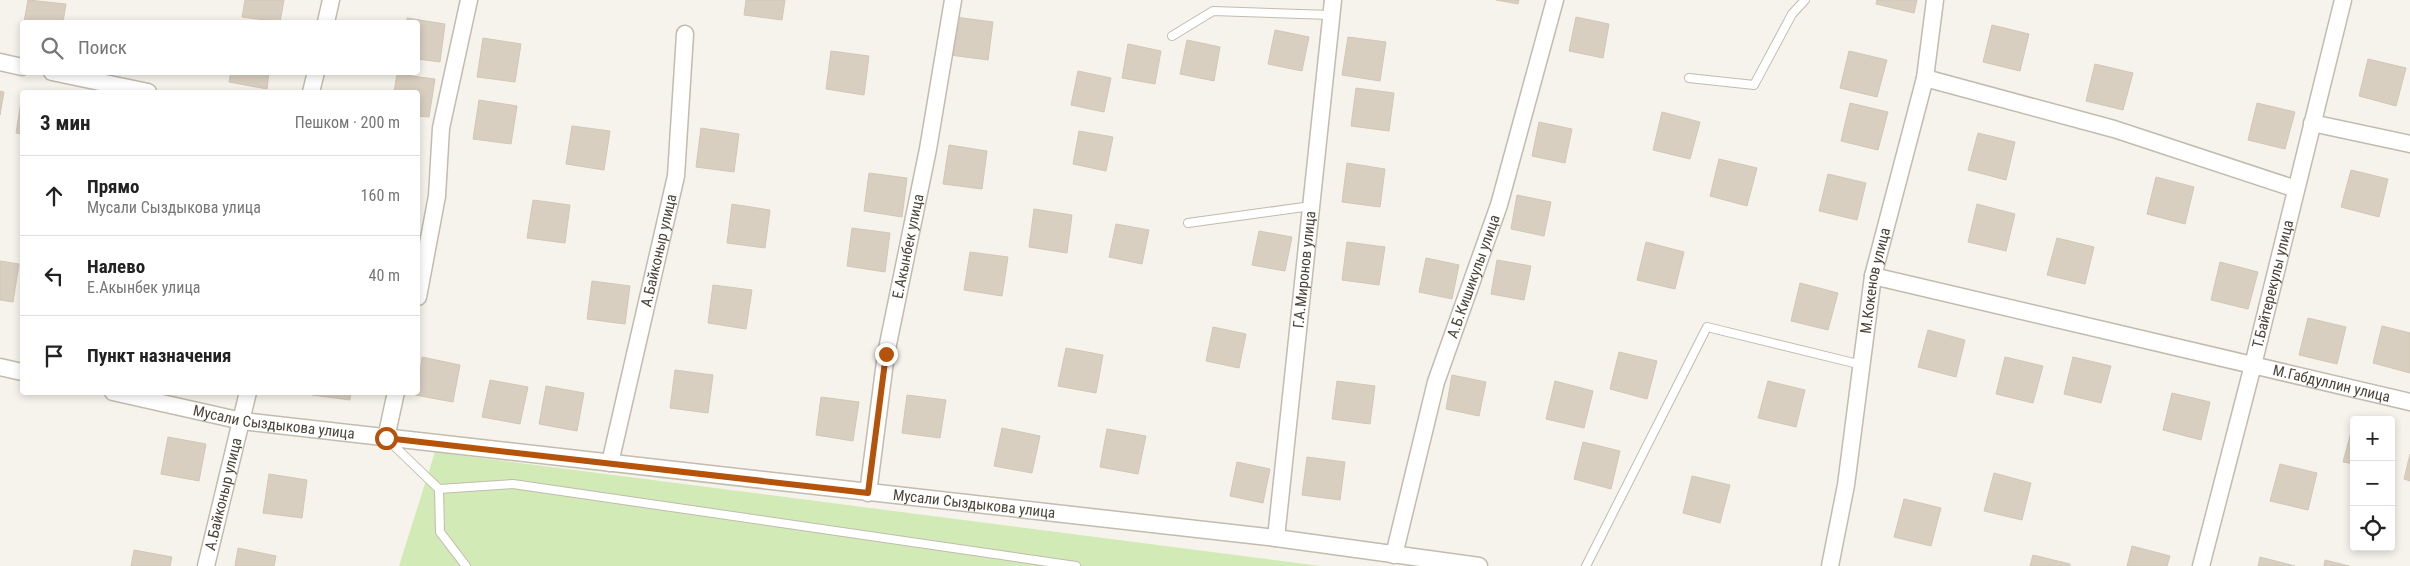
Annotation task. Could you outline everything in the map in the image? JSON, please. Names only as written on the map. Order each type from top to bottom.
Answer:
[{"type":"street","points":[[326,20],[331,0]]},
{"type":"street","points":[[420,286],[437,196],[441,128],[469,0]]},
{"type":"street","name":"Е.Акынбек улица","points":[[868,493],[886,354],[928,150],[953,0]]},
{"type":"street","name":"А.Б.Кишикулы улица","points":[[1394,555],[1436,382],[1499,205],[1556,0]]},
{"type":"street","name":"М.Кокенов улица","points":[[1830,566],[1846,485],[1873,276],[1925,78],[1935,0]]},
{"type":"street","name":"Т.Байтерекулы улица","points":[[2201,566],[2253,366],[2343,0]]},
{"type":"street","name":"Г.А.Миронов улица","points":[[1276,538],[1332,7]]},
{"type":"street","name":"А.Байконыр улица","points":[[610,463],[676,176],[685,34]]},
{"type":"street","points":[[0,62],[20,67]]},
{"type":"street","points":[[66,75],[138,90]]},
{"type":"street","points":[[312,90],[315,75]]},
{"type":"street","points":[[1925,78],[2114,129],[2296,189]]},
{"type":"street","points":[[2312,123],[2410,144]]},
{"type":"street","name":"М.Габдуллин улица","points":[[1873,276],[2410,402]]},
{"type":"street","points":[[0,367],[20,372]]},
{"type":"street","name":"Мусали Сыздыкова улица","points":[[126,395],[242,421],[1276,538],[1479,566]]},
{"type":"street","name":"А.Байконыр улица","points":[[206,566],[247,395]]},
{"type":"street","points":[[386,438],[395,395]]},
{"type":"lane","points":[[1689,78],[1754,85],[1792,14],[1805,0]]},
{"type":"lane","points":[[1172,36],[1213,11],[1332,7]]},
{"type":"lane","points":[[1188,223],[1311,206]]},
{"type":"lane","points":[[1586,566],[1708,327],[1862,364]]},
{"type":"lane","points":[[386,438],[439,489],[440,532],[466,566]]},
{"type":"lane","points":[[439,489],[513,484],[1076,566]]},
{"type":"green space","points":[[435,452],[1321,566],[399,566]]},
{"type":"building","points":[[28,0],[66,4],[63,20],[24,20]]},
{"type":"building","points":[[245,0],[284,0],[280,20],[242,17]]},
{"type":"building","points":[[746,0],[785,0],[782,20],[744,15]]},
{"type":"building","points":[[1496,0],[1519,0],[1518,4]]},
{"type":"building","points":[[1877,0],[1917,0],[1914,13],[1876,4]]},
{"type":"building","points":[[955,17],[993,22],[988,60],[950,55]]},
{"type":"building","points":[[1576,17],[1609,24],[1603,58],[1569,51]]},
{"type":"building","points":[[420,20],[445,24],[440,62],[420,59]]},
{"type":"building","points":[[1992,25],[2029,34],[2020,71],[1983,62]]},
{"type":"building","points":[[1275,30],[1309,37],[1302,71],[1268,64]]},
{"type":"building","points":[[1348,37],[1386,42],[1380,81],[1342,75]]},
{"type":"building","points":[[483,38],[521,44],[515,82],[477,77]]},
{"type":"building","points":[[1187,40],[1220,47],[1214,81],[1180,74]]},
{"type":"building","points":[[1128,44],[1161,51],[1155,84],[1122,78]]},
{"type":"building","points":[[831,51],[869,56],[864,95],[826,89]]},
{"type":"building","points":[[1849,51],[1887,60],[1877,97],[1840,88]]},
{"type":"building","points":[[2368,59],[2406,68],[2396,106],[2359,96]]},
{"type":"building","points":[[2095,64],[2133,73],[2123,110],[2086,101]]},
{"type":"building","points":[[1078,71],[1111,78],[1104,112],[1071,105]]},
{"type":"building","points":[[230,75],[269,75],[267,89],[229,82]]},
{"type":"building","points":[[397,75],[435,79],[429,117],[420,116],[420,90],[394,90]]},
{"type":"building","points":[[1356,88],[1394,93],[1389,131],[1351,126]]},
{"type":"building","points":[[0,91],[4,92],[0,115]]},
{"type":"building","points":[[479,100],[517,106],[511,144],[473,139]]},
{"type":"building","points":[[1850,103],[1888,112],[1878,150],[1841,141]]},
{"type":"building","points":[[2257,103],[2295,112],[2285,149],[2248,140]]},
{"type":"building","points":[[20,108],[20,134],[16,133]]},
{"type":"building","points":[[1662,112],[1700,122],[1690,159],[1653,150]]},
{"type":"building","points":[[1539,122],[1572,129],[1565,163],[1532,156]]},
{"type":"building","points":[[572,126],[610,131],[604,170],[566,164]]},
{"type":"building","points":[[701,128],[739,134],[734,172],[696,167]]},
{"type":"building","points":[[1079,131],[1113,137],[1106,171],[1073,164]]},
{"type":"building","points":[[1978,133],[2015,142],[2006,180],[1968,170]]},
{"type":"building","points":[[949,145],[987,151],[982,189],[943,184]]},
{"type":"building","points":[[1719,159],[1757,168],[1747,206],[1710,196]]},
{"type":"building","points":[[1347,163],[1385,169],[1380,207],[1342,202]]},
{"type":"building","points":[[2351,170],[2388,179],[2379,217],[2341,207]]},
{"type":"building","points":[[869,173],[907,178],[902,217],[864,211]]},
{"type":"building","points":[[1828,174],[1866,183],[1857,220],[1819,211]]},
{"type":"building","points":[[2156,177],[2194,187],[2185,224],[2147,214]]},
{"type":"building","points":[[1517,195],[1551,202],[1544,236],[1511,229]]},
{"type":"building","points":[[533,200],[570,205],[565,243],[527,238]]},
{"type":"building","points":[[732,204],[770,210],[765,248],[727,243]]},
{"type":"building","points":[[1977,204],[2015,214],[2006,251],[1968,242]]},
{"type":"building","points":[[1034,209],[1072,215],[1067,253],[1029,247]]},
{"type":"building","points":[[1116,224],[1149,230],[1142,264],[1109,257]]},
{"type":"building","points":[[852,228],[890,233],[885,272],[847,266]]},
{"type":"building","points":[[1259,231],[1292,237],[1285,271],[1252,265]]},
{"type":"building","points":[[2057,238],[2094,247],[2085,284],[2047,275]]},
{"type":"building","points":[[1347,242],[1385,247],[1379,285],[1342,280]]},
{"type":"building","points":[[1646,242],[1684,252],[1675,289],[1637,280]]},
{"type":"building","points":[[970,252],[1008,257],[1002,296],[964,290]]},
{"type":"building","points":[[1426,258],[1459,265],[1452,299],[1419,292]]},
{"type":"building","points":[[1497,260],[1531,266],[1524,300],[1491,294]]},
{"type":"building","points":[[0,261],[19,264],[13,302],[0,300]]},
{"type":"building","points":[[2220,262],[2258,272],[2248,309],[2211,300]]},
{"type":"building","points":[[592,281],[630,286],[625,324],[587,319]]},
{"type":"building","points":[[1800,283],[1838,293],[1828,330],[1791,321]]},
{"type":"building","points":[[713,285],[752,290],[746,329],[708,323]]},
{"type":"building","points":[[2308,318],[2346,327],[2337,364],[2299,355]]},
{"type":"building","points":[[2382,326],[2410,333],[2410,373],[2373,363]]},
{"type":"building","points":[[1213,327],[1246,334],[1239,368],[1206,361]]},
{"type":"building","points":[[1928,330],[1965,340],[1956,377],[1918,367]]},
{"type":"building","points":[[1066,348],[1103,355],[1096,393],[1058,386]]},
{"type":"building","points":[[1619,352],[1657,361],[1647,399],[1610,389]]},
{"type":"building","points":[[422,357],[460,365],[453,402],[415,395],[420,395]]},
{"type":"building","points":[[2005,357],[2043,366],[2033,403],[1996,394]]},
{"type":"building","points":[[2073,357],[2111,366],[2101,403],[2064,394]]},
{"type":"building","points":[[675,370],[713,375],[708,413],[670,408]]},
{"type":"building","points":[[1452,375],[1486,382],[1479,416],[1446,409]]},
{"type":"building","points":[[490,380],[528,387],[520,424],[482,417]]},
{"type":"building","points":[[1337,381],[1375,386],[1370,424],[1332,419]]},
{"type":"building","points":[[1555,381],[1593,391],[1584,428],[1546,419]]},
{"type":"building","points":[[1768,381],[1805,390],[1796,427],[1758,418]]},
{"type":"building","points":[[546,386],[584,393],[577,431],[539,424]]},
{"type":"building","points":[[2172,393],[2210,402],[2201,440],[2163,430]]},
{"type":"building","points":[[312,395],[351,395],[350,400]]},
{"type":"building","points":[[907,395],[946,400],[940,438],[902,433]]},
{"type":"building","points":[[821,397],[859,402],[853,441],[816,435]]},
{"type":"building","points":[[1002,428],[1040,436],[1032,473],[994,466]]},
{"type":"building","points":[[1107,429],[1146,436],[1138,474],[1100,467]]},
{"type":"building","points":[[2350,436],[2350,463],[2343,462]]},
{"type":"building","points":[[168,437],[206,444],[199,481],[161,474]]},
{"type":"building","points":[[1583,442],[1620,451],[1611,489],[1574,479]]},
{"type":"building","points":[[2410,454],[2410,481],[2404,479]]},
{"type":"building","points":[[1307,457],[1345,462],[1340,500],[1302,495]]},
{"type":"building","points":[[1237,462],[1270,469],[1263,503],[1230,496]]},
{"type":"building","points":[[2280,464],[2317,473],[2308,510],[2270,501]]},
{"type":"building","points":[[1994,473],[2031,483],[2022,520],[1984,511]]},
{"type":"building","points":[[269,474],[307,480],[302,518],[263,513]]},
{"type":"building","points":[[1692,476],[1730,485],[1720,523],[1683,513]]},
{"type":"building","points":[[1904,499],[1941,508],[1931,546],[1894,537]]},
{"type":"building","points":[[2132,546],[2170,556],[2167,566],[2127,566]]},
{"type":"building","points":[[238,548],[276,556],[274,566],[235,566]]},
{"type":"building","points":[[134,550],[172,557],[170,566],[131,566]]},
{"type":"building","points":[[2033,555],[2070,564],[2070,566],[2030,566]]},
{"type":"building","points":[[2260,557],[2295,566],[2258,566]]},
{"type":"building","points":[[2325,560],[2349,566],[2324,566]]},
{"type":"route","points":[[386,438],[868,493],[886,354]]}]
